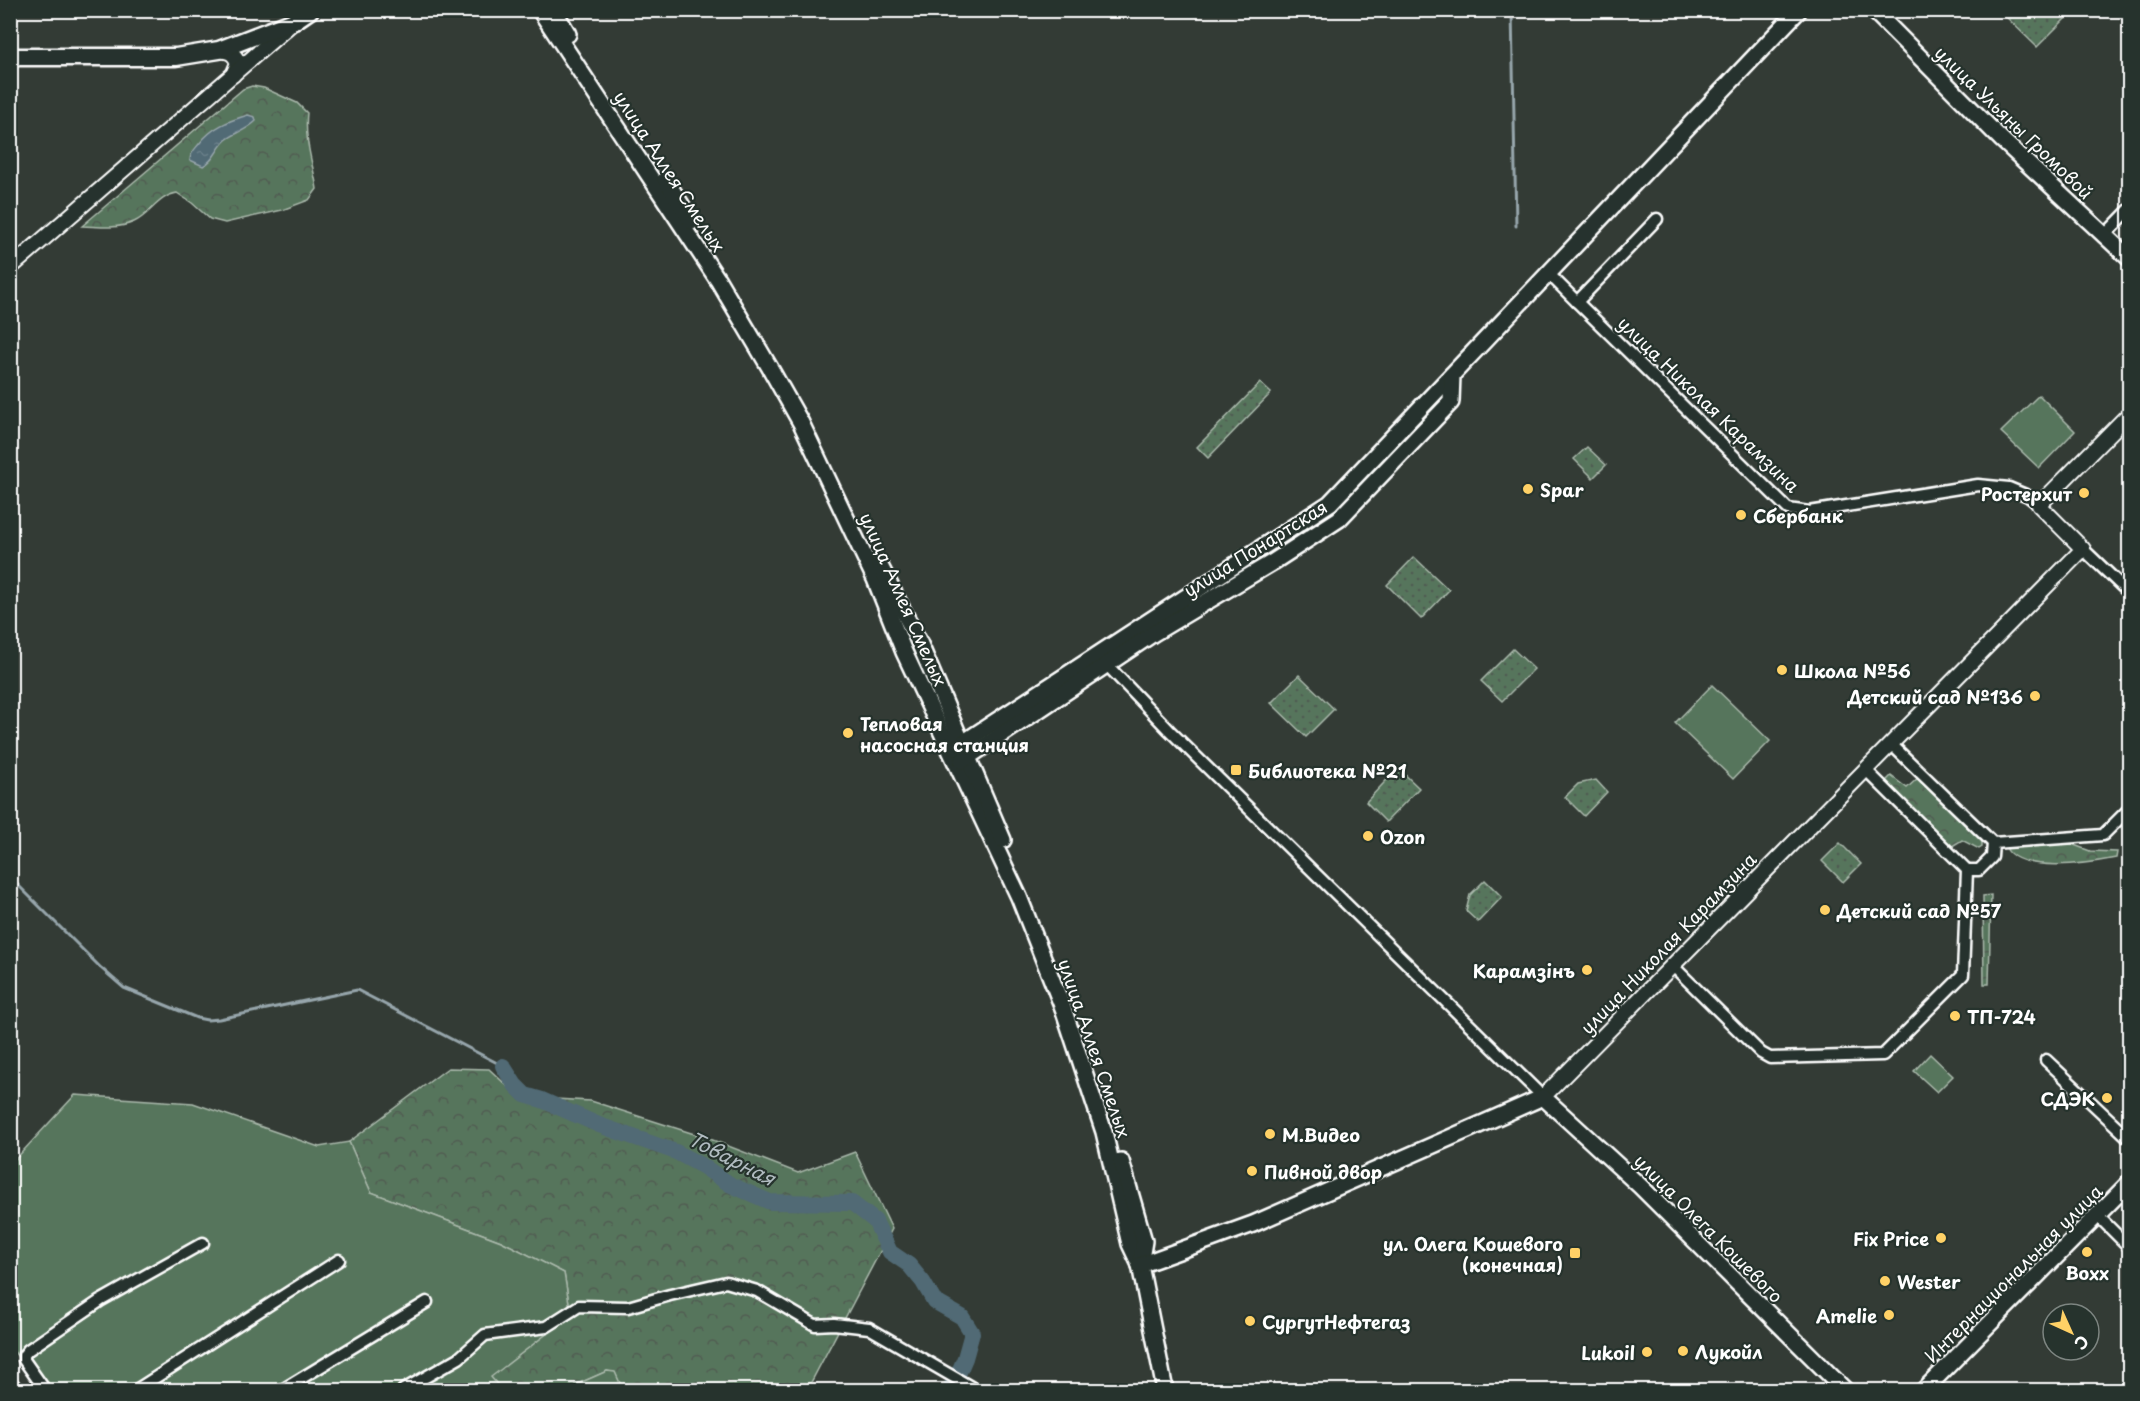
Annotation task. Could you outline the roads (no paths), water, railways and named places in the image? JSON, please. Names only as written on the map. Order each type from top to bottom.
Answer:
[{"type":"main road","points":[[10,57],[176,57],[219,50],[294,21],[310,10]]},
{"type":"main road","name":"улица Аллея Смелых","points":[[540,10],[718,280],[770,368],[834,491],[875,579],[904,652],[960,754],[1063,1008],[1104,1132],[1130,1244],[1140,1265],[1165,1390]]},
{"type":"main road","points":[[554,10],[702,237],[791,385],[919,642],[960,754]]},
{"type":"main road","name":"улица Понартская","points":[[960,754],[1150,627],[1213,580],[1330,503],[1799,10]]},
{"type":"main road","name":"улица Ульяны Громовой","points":[[1873,10],[2002,140],[2103,237],[2130,259]]},
{"type":"main road","points":[[1450,402],[1452,375]]},
{"type":"main road","points":[[1438,390],[1450,402]]},
{"type":"main road","name":"улица Понартская","points":[[960,754],[1107,665],[1150,627],[1273,562],[1339,519],[1450,402]]},
{"type":"main road","name":"улица Николая Карамзина","points":[[1140,1265],[1253,1224],[1543,1097]]},
{"type":"main road","name":"улица Олега Кошевого","points":[[1543,1097],[1640,1186],[1845,1390]]},
{"type":"main road","name":"Интернациональная улица","points":[[1924,1390],[2130,1182]]},
{"type":"street","points":[[10,268],[294,21]]},
{"type":"street","points":[[219,50],[230,52],[237,58],[238,63],[233,75]]},
{"type":"street","points":[[2103,237],[2130,209]]},
{"type":"street","points":[[1577,302],[1657,219]]},
{"type":"street","name":"улица Николая Карамзина","points":[[1543,1097],[2083,549],[2028,496],[2009,488],[1978,485],[1809,512],[1788,509],[1548,273]]},
{"type":"street","points":[[2039,506],[2130,413]]},
{"type":"street","points":[[2083,549],[2130,594]]},
{"type":"street","points":[[1107,665],[1169,730],[1543,1097]]},
{"type":"street","points":[[1892,744],[1993,843],[2103,835],[2130,808]]},
{"type":"street","points":[[1866,770],[1967,870],[1979,870],[1992,857],[1993,843]]},
{"type":"street","points":[[1673,966],[1761,1053],[1770,1058],[1884,1055],[1963,975],[1967,870]]},
{"type":"street","points":[[2046,1060],[2130,1138]]},
{"type":"street","points":[[2097,1215],[2130,1248]]},
{"type":"street","points":[[45,1390],[24,1360],[24,1355],[28,1350],[100,1301],[203,1243]]},
{"type":"street","points":[[136,1390],[339,1260]]},
{"type":"street","points":[[403,1390],[459,1358],[485,1335],[546,1327],[579,1306],[628,1307],[726,1282],[757,1291],[815,1325],[834,1324],[869,1328],[976,1390]]},
{"type":"street","points":[[282,1390],[427,1302]]},
{"type":"street","points":[[10,1383],[16,1390]]},
{"type":"water","points":[[248,115],[255,117],[256,121],[226,140],[207,164],[203,166],[190,160],[193,151],[209,133],[227,122]]},
{"type":"waterway","points":[[1512,10],[1516,226]]},
{"type":"waterway","points":[[10,877],[124,988],[197,1018],[219,1019],[357,990],[503,1066]]},
{"type":"waterway","name":"Товарная","points":[[503,1066],[515,1085],[525,1095],[599,1125],[676,1152],[731,1185],[770,1202],[852,1203],[875,1221],[890,1252],[909,1265],[923,1282],[934,1301],[962,1317],[972,1333],[959,1372]]},
{"type":"waterway","name":"Товарная","points":[[949,1390],[954,1383]]},
{"type":"place","name":"Spar","points":[[1528,489]]},
{"type":"place","name":"Ростерхит","points":[[2084,493]]},
{"type":"place","name":"Сбербанк","points":[[1741,515]]},
{"type":"place","name":"Школа №56","points":[[1782,670]]},
{"type":"place","name":"Детский сад №136","points":[[2035,696]]},
{"type":"place","name":"Тепловая насосная станция","points":[[848,733]]},
{"type":"place","name":"Библиотека №21","points":[[1236,770]]},
{"type":"place","name":"Ozon","points":[[1368,836]]},
{"type":"place","name":"Детский сад №57","points":[[1825,910]]},
{"type":"place","name":"Карамзiнъ","points":[[1587,970]]},
{"type":"place","name":"ТП-724","points":[[1955,1016]]},
{"type":"place","name":"СДЭК","points":[[2107,1098]]},
{"type":"place","name":"M.Видео","points":[[1270,1134]]},
{"type":"place","name":"Пивной двор","points":[[1252,1171]]},
{"type":"place","name":"Fix Price","points":[[1941,1238]]},
{"type":"place","name":"Boxx","points":[[2087,1252]]},
{"type":"place","name":"ул. Олега Кошевого (конечная)","points":[[1575,1253]]},
{"type":"place","name":"Wester","points":[[1885,1281]]},
{"type":"place","name":"Amelie","points":[[1889,1315]]},
{"type":"place","name":"СургутНефтегаз","points":[[1250,1321]]},
{"type":"place","name":"Лукойл","points":[[1683,1351]]},
{"type":"place","name":"Lukoil","points":[[1647,1352]]}]
